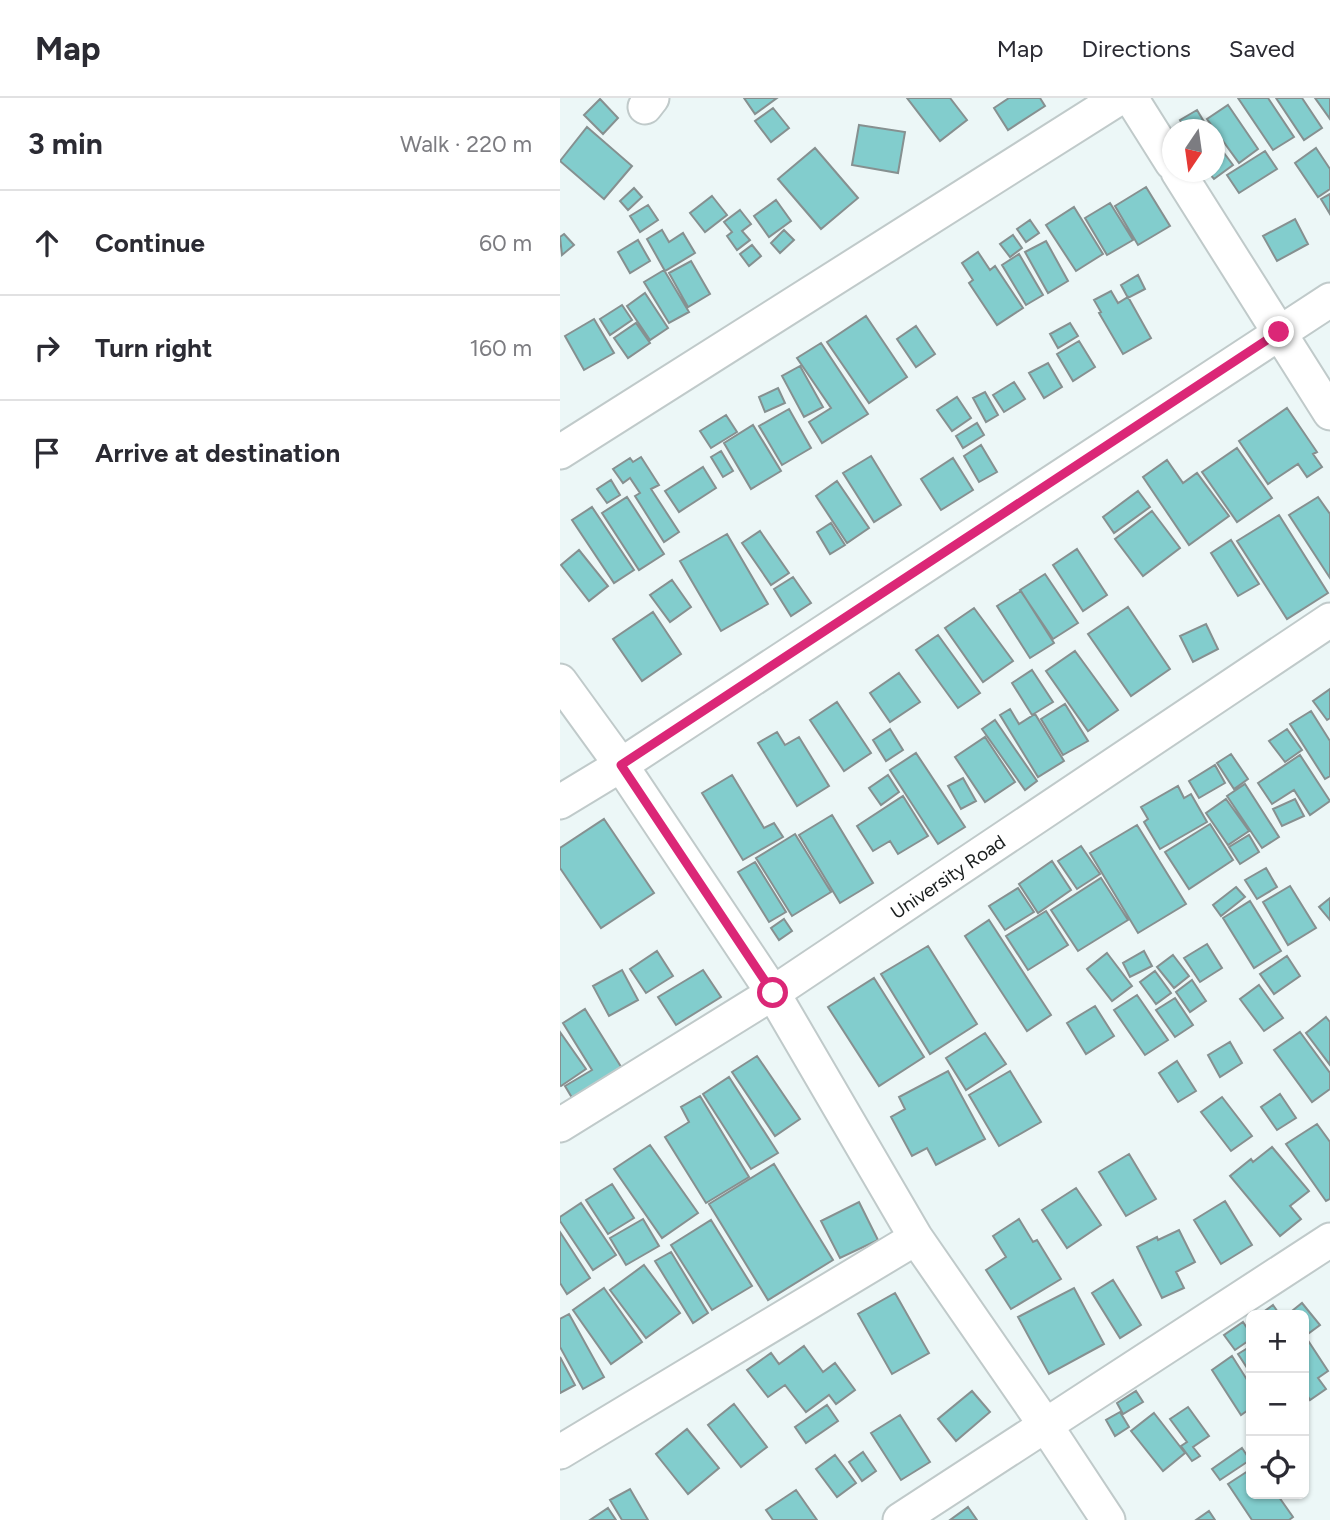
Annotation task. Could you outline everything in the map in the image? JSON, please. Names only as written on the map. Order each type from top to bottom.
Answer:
[{"type":"street","points":[[560,452],[1119,98]]},
{"type":"street","points":[[1131,98],[1162,147]]},
{"type":"street","points":[[1184,182],[1330,413]]},
{"type":"street","points":[[560,802],[621,765],[1330,300]]},
{"type":"street","name":"University Road","points":[[560,1125],[773,993],[1330,621]]},
{"type":"street","points":[[560,681],[621,765],[773,993],[916,1238],[1108,1520]]},
{"type":"street","points":[[560,1452],[916,1238]]},
{"type":"street","points":[[900,1520],[1330,1240]]},
{"type":"building","points":[[744,98],[777,98],[755,114]]},
{"type":"building","points":[[907,98],[950,98],[967,120],[940,141]]},
{"type":"building","points":[[1009,98],[1040,98],[1045,106],[1008,130],[994,108]]},
{"type":"building","points":[[1238,98],[1268,98],[1294,137],[1273,150]]},
{"type":"building","points":[[1276,98],[1302,98],[1322,128],[1304,140]]},
{"type":"building","points":[[1315,98],[1330,98],[1330,119]]},
{"type":"building","points":[[600,99],[618,118],[603,134],[584,115]]},
{"type":"building","points":[[1228,105],[1258,149],[1239,163],[1225,144],[1225,119],[1207,119]]},
{"type":"building","points":[[773,108],[789,128],[771,142],[755,121]]},
{"type":"building","points":[[1197,110],[1202,119],[1182,119]]},
{"type":"building","points":[[859,125],[905,132],[898,173],[852,165]]},
{"type":"building","points":[[587,127],[632,166],[604,199],[560,161]]},
{"type":"building","points":[[815,148],[858,198],[821,229],[778,179]]},
{"type":"building","points":[[1316,148],[1330,169],[1330,189],[1318,197],[1295,163]]},
{"type":"building","points":[[1265,151],[1277,169],[1239,193],[1227,175]]},
{"type":"building","points":[[1225,154],[1233,165],[1225,171]]},
{"type":"building","points":[[1146,187],[1170,226],[1138,245],[1115,206]]},
{"type":"building","points":[[634,188],[642,197],[628,210],[620,201]]},
{"type":"building","points":[[1330,194],[1330,214],[1321,199]]},
{"type":"building","points":[[712,196],[727,215],[705,232],[690,213]]},
{"type":"building","points":[[776,200],[791,221],[769,237],[754,216]]},
{"type":"building","points":[[1110,203],[1133,240],[1107,255],[1085,218]]},
{"type":"building","points":[[648,205],[658,220],[640,232],[630,216]]},
{"type":"building","points":[[1074,207],[1103,254],[1076,271],[1046,225]]},
{"type":"building","points":[[740,210],[751,224],[742,231],[750,240],[737,250],[727,236],[732,232],[724,222]]},
{"type":"building","points":[[1295,219],[1308,244],[1277,261],[1263,236]]},
{"type":"building","points":[[1030,220],[1039,233],[1026,242],[1017,229]]},
{"type":"building","points":[[662,230],[669,242],[683,233],[695,253],[665,271],[647,239]]},
{"type":"building","points":[[784,230],[794,240],[780,253],[771,243]]},
{"type":"building","points":[[564,234],[574,245],[562,255],[560,237]]},
{"type":"building","points":[[1013,235],[1022,248],[1010,257],[1000,244]]},
{"type":"building","points":[[638,240],[650,261],[630,273],[618,252]]},
{"type":"building","points":[[1046,241],[1068,281],[1048,293],[1025,252]]},
{"type":"building","points":[[752,245],[761,256],[749,266],[740,254]]},
{"type":"building","points":[[978,252],[990,270],[995,266],[1023,308],[997,325],[969,283],[973,280],[962,263]]},
{"type":"building","points":[[1019,254],[1043,295],[1026,305],[1002,265]]},
{"type":"building","points":[[691,261],[710,294],[688,307],[669,273]]},
{"type":"building","points":[[664,270],[689,312],[669,323],[644,282]]},
{"type":"building","points":[[1138,275],[1145,289],[1128,298],[1121,285]]},
{"type":"building","points":[[1111,291],[1118,303],[1128,297],[1151,338],[1123,354],[1094,300]]},
{"type":"building","points":[[645,293],[668,328],[650,340],[627,306]]},
{"type":"building","points":[[622,305],[632,320],[610,335],[600,319]]},
{"type":"building","points":[[866,316],[907,377],[869,403],[827,342]]},
{"type":"building","points":[[594,319],[614,353],[584,370],[565,336]]},
{"type":"building","points":[[636,323],[650,343],[628,358],[614,338]]},
{"type":"building","points":[[1070,323],[1078,336],[1058,348],[1050,334]]},
{"type":"building","points":[[916,326],[935,354],[916,367],[897,339]]},
{"type":"building","points":[[1079,341],[1095,367],[1073,381],[1057,354]]},
{"type":"building","points":[[821,343],[868,414],[822,443],[809,422],[831,408],[797,358]]},
{"type":"building","points":[[1048,363],[1062,387],[1044,398],[1029,373]]},
{"type":"building","points":[[800,366],[823,407],[804,417],[782,376]]},
{"type":"building","points":[[1014,382],[1025,399],[1004,412],[993,395]]},
{"type":"building","points":[[778,388],[785,403],[765,412],[759,397]]},
{"type":"building","points":[[985,392],[998,415],[986,422],[973,398]]},
{"type":"building","points":[[957,397],[971,418],[952,431],[937,410]]},
{"type":"building","points":[[1287,408],[1317,452],[1313,454],[1322,467],[1307,477],[1298,464],[1268,484],[1239,441]]},
{"type":"building","points":[[789,409],[811,448],[782,465],[759,426]]},
{"type":"building","points":[[726,415],[737,432],[711,448],[700,431]]},
{"type":"building","points":[[977,423],[984,435],[963,448],[956,436]]},
{"type":"building","points":[[753,425],[781,471],[751,489],[724,443]]},
{"type":"building","points":[[981,445],[997,472],[979,482],[964,456]]},
{"type":"building","points":[[1237,448],[1272,498],[1237,522],[1202,472]]},
{"type":"building","points":[[721,451],[733,471],[723,477],[711,457]]},
{"type":"building","points":[[871,456],[901,505],[874,522],[843,473]]},
{"type":"building","points":[[641,457],[659,485],[651,489],[679,532],[664,542],[635,496],[640,493],[630,478],[623,483],[613,469],[630,458],[633,462]]},
{"type":"building","points":[[953,458],[973,490],[941,510],[921,479]]},
{"type":"building","points":[[1167,460],[1183,483],[1197,473],[1229,516],[1189,545],[1143,477]]},
{"type":"building","points":[[703,467],[716,488],[679,512],[665,491]]},
{"type":"building","points":[[611,480],[620,495],[607,503],[597,489]]},
{"type":"building","points":[[837,481],[869,528],[847,543],[816,496]]},
{"type":"building","points":[[1138,491],[1150,507],[1114,533],[1103,517]]},
{"type":"building","points":[[627,497],[664,554],[639,570],[602,513]]},
{"type":"building","points":[[1318,497],[1330,514],[1330,578],[1289,515]]},
{"type":"building","points":[[592,507],[634,570],[614,583],[572,520]]},
{"type":"building","points":[[1152,511],[1180,548],[1143,576],[1115,539]]},
{"type":"building","points":[[1279,515],[1328,593],[1287,619],[1237,541]]},
{"type":"building","points":[[831,523],[845,545],[830,554],[817,532]]},
{"type":"building","points":[[760,531],[789,573],[771,585],[742,543]]},
{"type":"building","points":[[727,534],[768,604],[721,631],[680,561]]},
{"type":"building","points":[[1231,540],[1259,584],[1238,596],[1211,553]]},
{"type":"building","points":[[1077,549],[1107,595],[1083,611],[1053,565]]},
{"type":"building","points":[[579,550],[608,586],[589,601],[561,565]]},
{"type":"building","points":[[1045,574],[1078,623],[1053,639],[1020,590]]},
{"type":"building","points":[[793,577],[811,603],[791,616],[774,589]]},
{"type":"building","points":[[672,580],[691,607],[670,622],[650,595]]},
{"type":"building","points":[[1021,591],[1054,643],[1030,658],[997,606]]},
{"type":"building","points":[[1128,607],[1170,669],[1131,696],[1088,634]]},
{"type":"building","points":[[974,608],[1013,661],[983,682],[945,628]]},
{"type":"building","points":[[653,612],[681,654],[642,681],[613,639]]},
{"type":"building","points":[[1206,624],[1218,649],[1193,662],[1180,636]]},
{"type":"building","points":[[938,635],[980,693],[958,708],[916,650]]},
{"type":"building","points":[[1075,651],[1118,710],[1088,731],[1046,671]]},
{"type":"building","points":[[1032,670],[1053,702],[1032,715],[1012,683]]},
{"type":"building","points":[[899,673],[920,702],[890,722],[870,693]]},
{"type":"building","points":[[1330,689],[1330,718],[1327,720],[1313,701]]},
{"type":"building","points":[[837,702],[871,753],[844,771],[810,720]]},
{"type":"building","points":[[1065,704],[1088,741],[1063,755],[1041,719]]},
{"type":"building","points":[[1010,709],[1019,724],[1035,714],[1064,761],[1038,777],[1000,715]]},
{"type":"building","points":[[1311,711],[1330,741],[1330,776],[1325,779],[1290,724]]},
{"type":"building","points":[[995,720],[1037,781],[1025,790],[982,729]]},
{"type":"building","points":[[890,729],[903,750],[886,761],[873,740]]},
{"type":"building","points":[[1287,729],[1302,750],[1285,762],[1269,741]]},
{"type":"building","points":[[777,732],[785,745],[799,737],[829,786],[797,806],[758,743]]},
{"type":"building","points":[[985,737],[1015,782],[985,802],[955,757]]},
{"type":"building","points":[[916,753],[965,827],[938,844],[890,770]]},
{"type":"building","points":[[1231,754],[1248,779],[1234,789],[1217,763]]},
{"type":"building","points":[[1300,755],[1330,801],[1310,815],[1294,790],[1272,804],[1258,783]]},
{"type":"building","points":[[1215,765],[1225,783],[1199,798],[1189,781]]},
{"type":"building","points":[[732,775],[764,828],[774,823],[783,837],[743,860],[702,793]]},
{"type":"building","points":[[888,775],[899,792],[881,805],[869,788]]},
{"type":"building","points":[[963,778],[976,801],[961,809],[948,786]]},
{"type":"building","points":[[1245,784],[1279,837],[1262,848],[1227,796]]},
{"type":"building","points":[[1178,786],[1184,798],[1191,794],[1207,822],[1160,849],[1144,822],[1148,819],[1141,807]]},
{"type":"building","points":[[903,796],[928,836],[898,854],[890,841],[873,851],[857,826]]},
{"type":"building","points":[[1226,799],[1249,831],[1228,845],[1206,813]]},
{"type":"building","points":[[1295,799],[1304,816],[1282,826],[1273,809]]},
{"type":"building","points":[[832,815],[873,883],[840,903],[799,835]]},
{"type":"building","points":[[604,819],[654,893],[601,928],[560,868],[560,848]]},
{"type":"building","points":[[1210,824],[1233,860],[1189,889],[1165,852]]},
{"type":"building","points":[[1137,825],[1186,904],[1138,933],[1090,853]]},
{"type":"building","points":[[795,834],[831,892],[792,916],[756,858]]},
{"type":"building","points":[[1249,835],[1259,852],[1240,864],[1229,847]]},
{"type":"building","points":[[1081,846],[1100,874],[1077,889],[1058,861]]},
{"type":"building","points":[[1052,861],[1071,890],[1038,913],[1019,884]]},
{"type":"building","points":[[755,862],[786,912],[769,922],[738,872]]},
{"type":"building","points":[[1266,868],[1277,887],[1257,899],[1245,880]]},
{"type":"building","points":[[1101,878],[1128,920],[1078,951],[1051,910]]},
{"type":"building","points":[[1290,886],[1316,928],[1288,945],[1263,902]]},
{"type":"building","points":[[1236,887],[1245,897],[1221,916],[1213,905]]},
{"type":"building","points":[[1018,888],[1034,912],[1005,930],[989,906]]},
{"type":"building","points":[[1330,898],[1330,920],[1319,907]]},
{"type":"building","points":[[1250,901],[1281,951],[1254,968],[1223,918]]},
{"type":"building","points":[[1046,911],[1068,945],[1028,970],[1006,936]]},
{"type":"building","points":[[784,919],[792,931],[779,940],[771,928]]},
{"type":"building","points":[[989,920],[1051,1015],[1027,1031],[965,936]]},
{"type":"building","points":[[1207,944],[1222,968],[1200,982],[1184,958]]},
{"type":"building","points":[[928,946],[977,1024],[930,1054],[881,974]]},
{"type":"building","points":[[657,951],[673,976],[646,993],[630,969]]},
{"type":"building","points":[[1144,951],[1152,966],[1130,977],[1123,963]]},
{"type":"building","points":[[1107,953],[1132,986],[1112,1001],[1087,969]]},
{"type":"building","points":[[1173,955],[1189,976],[1174,988],[1157,967]]},
{"type":"building","points":[[1287,956],[1300,976],[1274,994],[1260,974]]},
{"type":"building","points":[[622,970],[638,1000],[609,1016],[593,986]]},
{"type":"building","points":[[703,970],[721,997],[676,1025],[658,997]]},
{"type":"building","points":[[1155,971],[1171,993],[1156,1004],[1140,982]]},
{"type":"building","points":[[874,978],[924,1057],[879,1086],[828,1007]]},
{"type":"building","points":[[1192,980],[1206,1001],[1190,1012],[1176,992]]},
{"type":"building","points":[[1259,985],[1283,1018],[1264,1031],[1240,999]]},
{"type":"building","points":[[1137,995],[1168,1040],[1145,1055],[1114,1010]]},
{"type":"building","points":[[1175,998],[1193,1025],[1175,1037],[1156,1010]]},
{"type":"building","points":[[1095,1006],[1114,1036],[1086,1054],[1067,1023]]},
{"type":"building","points":[[585,1009],[623,1070],[574,1101],[565,1086],[592,1070],[563,1023]]},
{"type":"building","points":[[1326,1017],[1330,1022],[1330,1065],[1306,1033]]},
{"type":"building","points":[[560,1032],[586,1069],[561,1086],[560,1085]]},
{"type":"building","points":[[1300,1032],[1330,1073],[1330,1089],[1312,1102],[1274,1050]]},
{"type":"building","points":[[985,1033],[1006,1064],[966,1090],[946,1058]]},
{"type":"building","points":[[1230,1042],[1242,1063],[1220,1077],[1208,1055]]},
{"type":"building","points":[[757,1056],[800,1119],[775,1136],[732,1072]]},
{"type":"building","points":[[1177,1061],[1196,1091],[1178,1102],[1159,1073]]},
{"type":"building","points":[[948,1071],[985,1139],[936,1165],[927,1148],[912,1156],[891,1117],[905,1109],[899,1097]]},
{"type":"building","points":[[1010,1071],[1041,1122],[999,1146],[969,1095]]},
{"type":"building","points":[[729,1077],[778,1153],[751,1169],[703,1094]]},
{"type":"building","points":[[1280,1094],[1296,1118],[1277,1130],[1261,1107]]},
{"type":"building","points":[[700,1096],[749,1177],[706,1203],[665,1137],[689,1122],[681,1107]]},
{"type":"building","points":[[1222,1097],[1252,1136],[1231,1151],[1201,1112]]},
{"type":"building","points":[[1317,1124],[1330,1142],[1330,1199],[1326,1201],[1286,1144]]},
{"type":"building","points":[[650,1145],[698,1213],[662,1238],[614,1169]]},
{"type":"building","points":[[1272,1147],[1309,1191],[1290,1206],[1301,1219],[1280,1236],[1230,1176]]},
{"type":"building","points":[[1129,1154],[1156,1199],[1126,1216],[1099,1172]]},
{"type":"building","points":[[774,1164],[833,1260],[768,1300],[709,1204]]},
{"type":"building","points":[[612,1184],[634,1218],[608,1234],[586,1200]]},
{"type":"building","points":[[1076,1188],[1101,1225],[1067,1248],[1042,1210]]},
{"type":"building","points":[[1225,1201],[1252,1245],[1221,1264],[1194,1220]]},
{"type":"building","points":[[859,1202],[878,1240],[840,1258],[821,1221]]},
{"type":"building","points":[[581,1203],[616,1255],[593,1270],[560,1221],[560,1217]]},
{"type":"building","points":[[643,1219],[659,1246],[626,1265],[610,1238]]},
{"type":"building","points":[[1019,1219],[1033,1242],[1037,1240],[1061,1279],[1011,1309],[986,1270],[1006,1257],[993,1236]]},
{"type":"building","points":[[711,1220],[752,1286],[712,1310],[671,1245]]},
{"type":"building","points":[[1179,1230],[1195,1262],[1176,1272],[1184,1288],[1162,1298],[1137,1247]]},
{"type":"building","points":[[560,1232],[590,1278],[567,1294],[560,1283]]},
{"type":"building","points":[[671,1252],[708,1313],[693,1323],[655,1261]]},
{"type":"building","points":[[644,1265],[680,1313],[646,1338],[610,1290]]},
{"type":"building","points":[[1113,1280],[1141,1325],[1120,1338],[1092,1293]]},
{"type":"building","points":[[604,1288],[642,1342],[611,1364],[573,1310]]},
{"type":"building","points":[[1074,1288],[1104,1344],[1049,1374],[1018,1317]]},
{"type":"building","points":[[895,1293],[929,1353],[892,1374],[858,1314]]},
{"type":"building","points":[[1302,1303],[1308,1310],[1293,1310]]},
{"type":"building","points":[[1309,1312],[1320,1325],[1309,1333]]},
{"type":"building","points":[[569,1314],[604,1377],[583,1389],[560,1347],[560,1319]]},
{"type":"building","points":[[1243,1322],[1246,1326],[1246,1342],[1235,1350],[1224,1335]]},
{"type":"building","points":[[1309,1342],[1328,1371],[1318,1378],[1326,1389],[1310,1400]]},
{"type":"building","points":[[804,1346],[823,1372],[835,1363],[855,1390],[836,1404],[829,1395],[806,1412],[785,1385],[768,1397],[747,1370],[771,1353],[779,1364]]},
{"type":"building","points":[[1246,1349],[1246,1366],[1238,1354]]},
{"type":"building","points":[[1232,1356],[1246,1378],[1246,1412],[1241,1415],[1212,1370]]},
{"type":"building","points":[[560,1357],[575,1385],[560,1393]]},
{"type":"building","points":[[972,1391],[990,1412],[956,1441],[938,1419]]},
{"type":"building","points":[[1136,1391],[1143,1402],[1123,1414],[1117,1403]]},
{"type":"building","points":[[734,1404],[767,1447],[741,1467],[708,1425]]},
{"type":"building","points":[[827,1405],[838,1421],[806,1443],[795,1427]]},
{"type":"building","points":[[1188,1407],[1209,1436],[1193,1447],[1200,1456],[1192,1461],[1181,1446],[1187,1442],[1170,1419]]},
{"type":"building","points":[[1120,1412],[1129,1427],[1115,1436],[1106,1420]]},
{"type":"building","points":[[1154,1413],[1185,1453],[1163,1471],[1131,1431]]},
{"type":"building","points":[[900,1415],[930,1462],[901,1480],[871,1433]]},
{"type":"building","points":[[687,1429],[719,1468],[688,1494],[656,1454]]},
{"type":"building","points":[[1242,1448],[1246,1454],[1246,1463],[1220,1480],[1212,1469]]},
{"type":"building","points":[[863,1452],[876,1471],[862,1481],[849,1462]]},
{"type":"building","points":[[835,1455],[856,1483],[837,1497],[816,1469]]},
{"type":"building","points":[[1246,1472],[1246,1499],[1280,1499],[1293,1517],[1289,1520],[1252,1520],[1228,1484]]},
{"type":"building","points":[[630,1489],[648,1520],[622,1520],[610,1500]]},
{"type":"building","points":[[796,1490],[817,1520],[773,1520],[766,1510]]},
{"type":"building","points":[[968,1507],[977,1520],[950,1520]]},
{"type":"building","points":[[608,1508],[616,1520],[590,1520]]},
{"type":"building","points":[[1209,1511],[1215,1520],[1196,1520]]},
{"type":"route","points":[[773,993],[621,765],[1279,332]]}]
